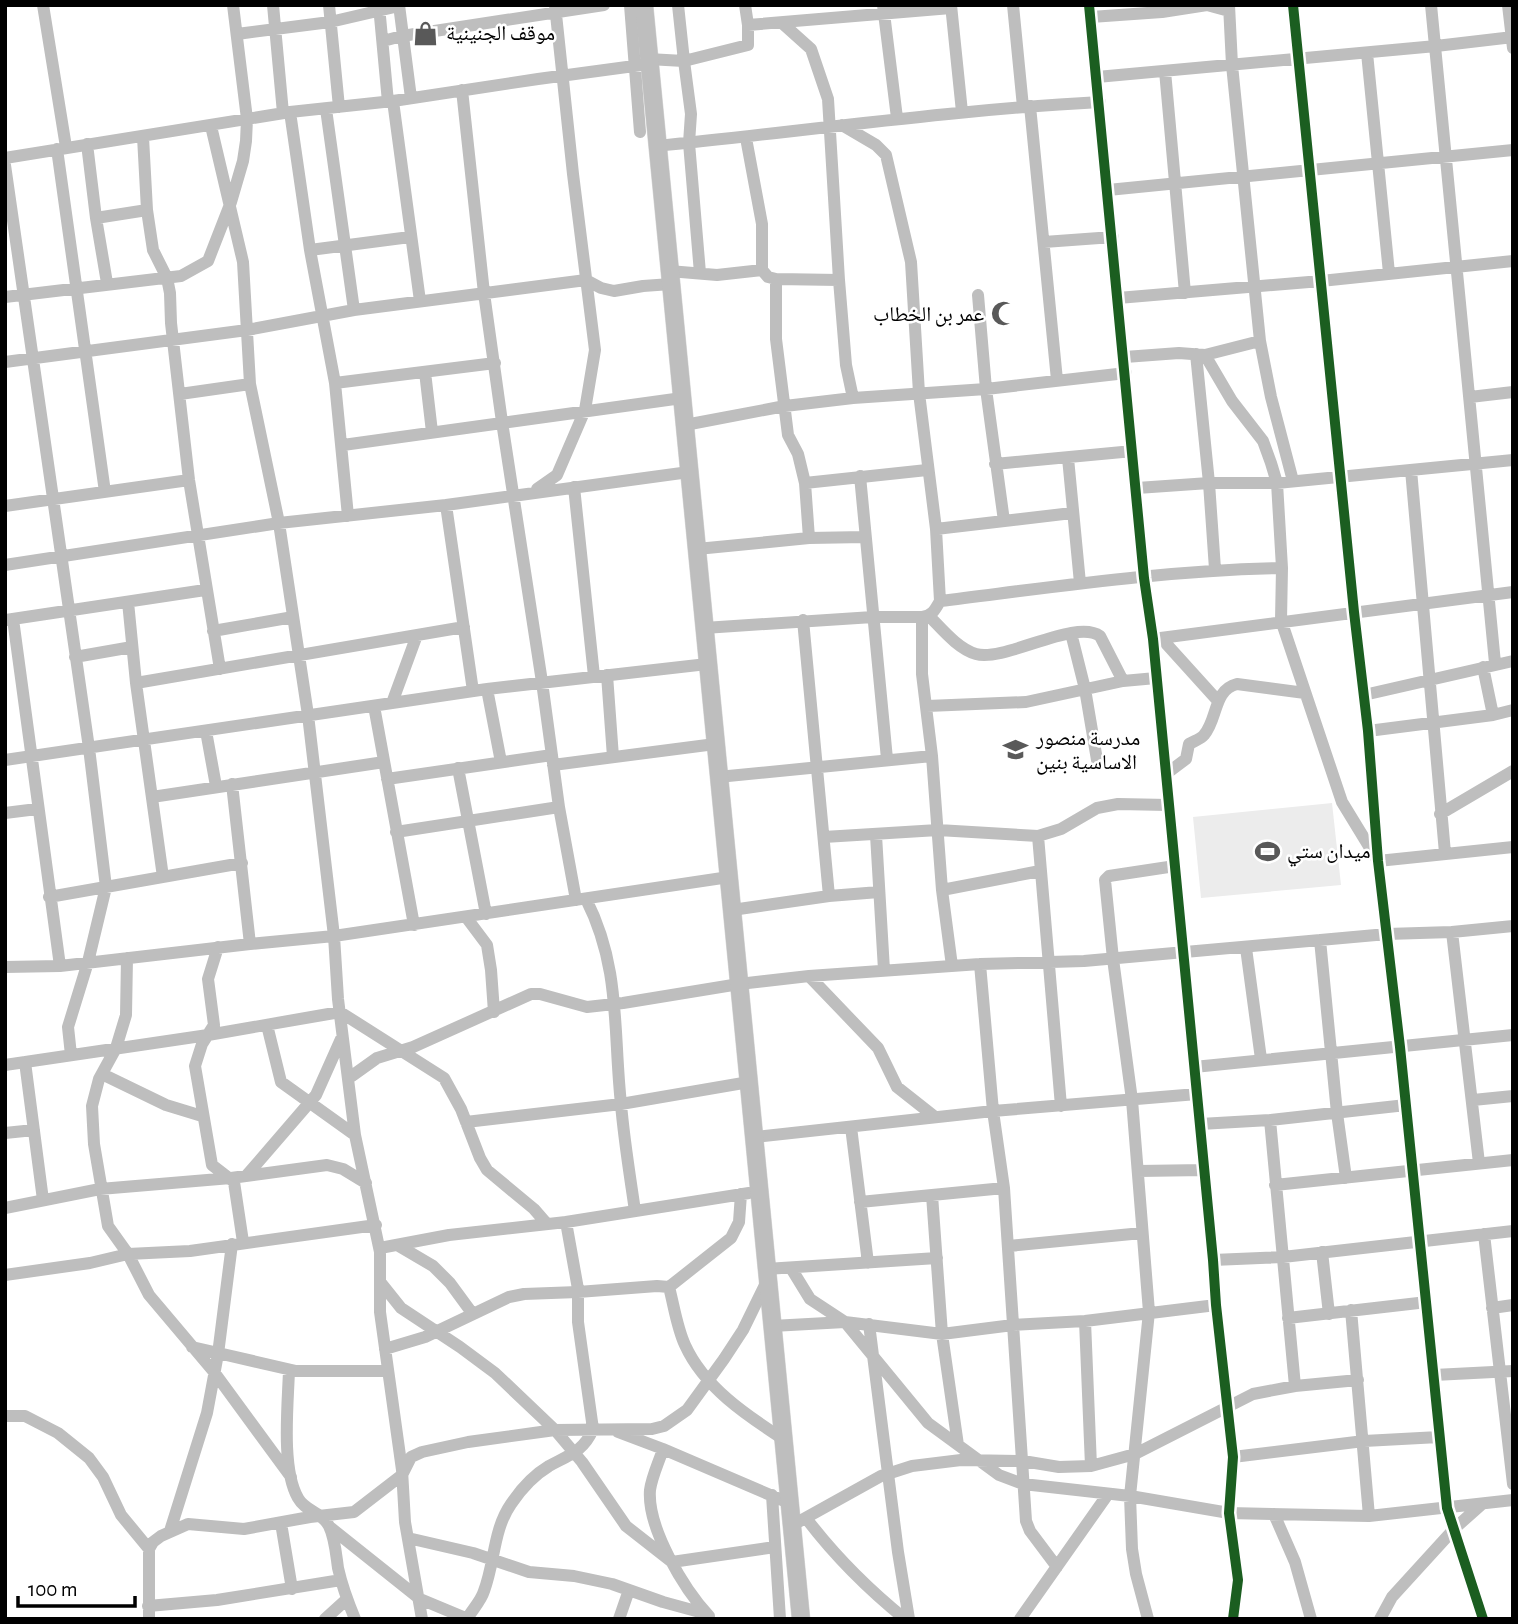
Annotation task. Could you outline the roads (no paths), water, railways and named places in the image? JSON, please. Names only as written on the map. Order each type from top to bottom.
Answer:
[{"type":"highway","points":[[644,5],[644,63],[657,146],[789,1503],[799,1522],[801,1619]]},
{"type":"street","points":[[43,5],[105,492]]},
{"type":"street","points":[[5,297],[167,278],[188,274],[208,261],[243,161],[247,120],[233,5]]},
{"type":"street","points":[[273,5],[287,113],[335,383],[348,516]]},
{"type":"street","points":[[329,5],[339,107]]},
{"type":"street","points":[[383,41],[555,9],[604,5]]},
{"type":"street","points":[[630,5],[644,63],[640,132]]},
{"type":"street","points":[[678,5],[691,114],[689,143],[700,273]]},
{"type":"street","points":[[5,158],[287,113],[391,102],[644,63],[684,61],[745,47],[749,43],[745,5]]},
{"type":"street","points":[[1013,5],[1044,242],[1057,380]]},
{"type":"street","points":[[1233,1619],[1238,1580],[1229,1513],[1233,1457],[1156,678],[1157,638],[1144,578],[1090,11],[1207,5],[1229,8],[1232,65],[1260,341],[1271,397],[1293,481]]},
{"type":"street","points":[[1293,5],[1368,731],[1378,860],[1447,1508],[1483,1619]]},
{"type":"street","points":[[1431,5],[1488,594],[1493,715]]},
{"type":"street","points":[[1508,5],[1513,48]]},
{"type":"street","points":[[237,34],[330,22],[380,8],[399,6],[411,99]]},
{"type":"street","points":[[748,25],[884,10],[951,7],[962,112]]},
{"type":"street","points":[[380,8],[420,302]]},
{"type":"street","points":[[531,493],[557,475],[585,410],[595,350],[555,9]]},
{"type":"street","points":[[884,10],[897,118]]},
{"type":"street","points":[[782,23],[811,49],[835,125],[839,281],[846,365],[853,398]]},
{"type":"street","points":[[1097,77],[1512,37]]},
{"type":"street","points":[[1367,53],[1389,273]]},
{"type":"street","points":[[1166,71],[1185,293]]},
{"type":"street","points":[[462,90],[484,293],[559,807],[581,899],[607,951],[614,1004],[621,1104],[635,1211]]},
{"type":"street","points":[[657,146],[746,138],[897,118],[1100,102]]},
{"type":"street","points":[[326,109],[354,310]]},
{"type":"street","points":[[835,125],[882,150],[890,165],[911,262],[919,393],[936,529],[940,601]]},
{"type":"street","points":[[211,126],[243,262],[250,384],[279,523],[308,715],[355,1135],[380,1248],[380,1302],[387,1371],[408,1538],[422,1619]]},
{"type":"street","points":[[143,137],[147,210],[153,250],[167,278],[172,300],[173,340],[189,480],[220,669]]},
{"type":"street","points":[[746,138],[762,223],[762,270],[768,277],[776,279],[839,281]]},
{"type":"street","points":[[87,144],[107,283]]},
{"type":"street","points":[[1108,190],[1513,150]]},
{"type":"street","points":[[5,165],[89,748],[106,887],[88,962],[68,1027],[71,1055]]},
{"type":"street","points":[[96,218],[147,210]]},
{"type":"street","points":[[310,250],[410,237]]},
{"type":"street","points":[[1044,242],[1113,237]]},
{"type":"street","points":[[1118,298],[1513,261]]},
{"type":"street","points":[[5,362],[247,330],[354,310],[586,280],[601,288],[614,290],[700,273],[717,275],[762,270]]},
{"type":"street","points":[[776,279],[776,339],[788,438],[798,454],[805,483],[809,538]]},
{"type":"street","points":[[978,295],[986,389],[1004,521]]},
{"type":"street","points":[[1125,357],[1200,354],[1260,341]]},
{"type":"street","points":[[1200,354],[1215,569]]},
{"type":"street","points":[[1200,354],[1263,442],[1278,483],[1282,568],[1281,620],[1342,803],[1378,860]]},
{"type":"street","points":[[335,383],[495,363]]},
{"type":"street","points":[[425,372],[432,432]]},
{"type":"street","points":[[685,425],[785,406],[853,398],[986,389],[1126,373]]},
{"type":"street","points":[[180,394],[250,384]]},
{"type":"street","points":[[1470,397],[1513,392]]},
{"type":"street","points":[[342,445],[682,398]]},
{"type":"street","points":[[995,464],[1133,451]]},
{"type":"street","points":[[1068,458],[1080,583]]},
{"type":"street","points":[[1137,488],[1209,482],[1278,483],[1513,460]]},
{"type":"street","points":[[805,483],[927,470]]},
{"type":"street","points":[[1411,470],[1445,853]]},
{"type":"street","points":[[5,565],[279,523],[446,505],[689,472]]},
{"type":"street","points":[[860,476],[887,760]]},
{"type":"street","points":[[5,506],[189,480]]},
{"type":"street","points":[[574,487],[613,757]]},
{"type":"street","points":[[446,505],[473,691]]},
{"type":"street","points":[[936,529],[1072,513]]},
{"type":"street","points":[[697,549],[809,538],[865,537]]},
{"type":"street","points":[[952,966],[920,659],[925,616],[940,601],[1215,569],[1282,568]]},
{"type":"street","points":[[60,966],[9,619],[205,590]]},
{"type":"street","points":[[1157,638],[1513,592]]},
{"type":"street","points":[[128,602],[136,683],[163,877]]},
{"type":"street","points":[[704,628],[803,620],[925,616],[970,652],[978,654],[1012,649],[1071,633],[1093,632],[1098,635],[1123,681]]},
{"type":"street","points":[[213,631],[293,617]]},
{"type":"street","points":[[803,620],[829,896]]},
{"type":"street","points":[[136,683],[464,627]]},
{"type":"street","points":[[1071,633],[1097,760]]},
{"type":"street","points":[[392,703],[417,635]]},
{"type":"street","points":[[1157,638],[1218,701]]},
{"type":"street","points":[[75,657],[132,648]]},
{"type":"street","points":[[1364,695],[1513,661]]},
{"type":"street","points":[[5,760],[487,689],[708,664]]},
{"type":"street","points":[[927,706],[1026,702],[1123,681],[1156,678]]},
{"type":"street","points":[[1166,774],[1186,759],[1189,744],[1206,733],[1224,689],[1237,684],[1305,693]]},
{"type":"street","points":[[487,689],[501,762]]},
{"type":"street","points":[[373,706],[414,925]]},
{"type":"street","points":[[1368,731],[1513,710]]},
{"type":"street","points":[[206,732],[216,786]]},
{"type":"street","points":[[387,779],[501,762],[613,757],[715,744]]},
{"type":"street","points":[[718,777],[932,756]]},
{"type":"street","points":[[152,797],[384,762]]},
{"type":"street","points":[[458,768],[486,914]]},
{"type":"street","points":[[1440,814],[1513,771]]},
{"type":"street","points":[[232,784],[250,944]]},
{"type":"street","points":[[824,837],[938,830],[1038,836],[1061,829],[1103,807],[1118,804],[1168,805]]},
{"type":"street","points":[[396,832],[559,807]]},
{"type":"street","points":[[5,813],[37,809]]},
{"type":"street","points":[[876,835],[884,970]]},
{"type":"street","points":[[1038,836],[1061,1106]]},
{"type":"street","points":[[1378,860],[1513,847]]},
{"type":"street","points":[[49,897],[242,863]]},
{"type":"street","points":[[1149,1619],[1136,1574],[1129,1496],[1149,1312],[1132,1100],[1105,878],[1175,866]]},
{"type":"street","points":[[942,890],[1040,871]]},
{"type":"street","points":[[5,967],[60,966],[334,936],[729,877]]},
{"type":"street","points":[[732,910],[829,896],[880,892]]},
{"type":"street","points":[[466,917],[487,946],[494,1012]]},
{"type":"street","points":[[349,1079],[377,1058],[494,1012],[519,999],[540,994],[587,1007],[809,976],[981,964],[1113,959],[1387,934],[1452,932],[1513,926]]},
{"type":"street","points":[[1452,932],[1479,1163]]},
{"type":"street","points":[[1320,940],[1336,1113],[1346,1178]]},
{"type":"street","points":[[170,1531],[206,1417],[237,1243],[235,1187],[231,1178],[212,1165],[195,1066],[202,1044],[214,1021],[208,979],[218,947]]},
{"type":"street","points":[[1246,948],[1261,1059]]},
{"type":"street","points":[[127,958],[126,1015],[116,1048],[94,1092],[92,1106],[100,1189],[108,1226],[128,1254],[149,1295],[214,1372],[291,1477]]},
{"type":"street","points":[[981,964],[993,1111],[1009,1246],[1026,1521],[1030,1531],[1057,1567]]},
{"type":"street","points":[[809,976],[878,1048],[897,1087],[935,1117]]},
{"type":"street","points":[[5,1065],[340,1012],[444,1078],[487,1170],[534,1209],[547,1224]]},
{"type":"street","points":[[267,1025],[281,1082],[355,1135]]},
{"type":"street","points":[[247,1175],[321,1087],[343,1035]]},
{"type":"street","points":[[1194,1067],[1513,1035]]},
{"type":"street","points":[[24,1062],[43,1200]]},
{"type":"street","points":[[102,1074],[166,1105],[202,1116]]},
{"type":"street","points":[[466,1122],[621,1104],[749,1082]]},
{"type":"street","points":[[755,1137],[993,1111],[1197,1094]]},
{"type":"street","points":[[1473,1100],[1513,1096]]},
{"type":"street","points":[[1200,1125],[1406,1105]]},
{"type":"street","points":[[1270,1120],[1295,1386]]},
{"type":"street","points":[[851,1127],[868,1262]]},
{"type":"street","points":[[5,1133],[34,1130]]},
{"type":"street","points":[[1275,1185],[1513,1160]]},
{"type":"street","points":[[5,1208],[100,1189],[231,1178],[327,1165],[343,1169],[366,1183]]},
{"type":"street","points":[[1138,1171],[1205,1170]]},
{"type":"street","points":[[860,1202],[1004,1188]]},
{"type":"street","points":[[380,1248],[759,1192]]},
{"type":"street","points":[[385,1349],[436,1332],[509,1297],[669,1287],[731,1238],[739,1222],[741,1194]]},
{"type":"street","points":[[932,1195],[942,1334],[958,1445]]},
{"type":"street","points":[[289,1370],[287,1423],[291,1477],[299,1501],[322,1515],[331,1528],[420,1599],[467,1619],[484,1592],[504,1517],[521,1490],[548,1466],[575,1453],[587,1442],[593,1429],[578,1322],[578,1292],[566,1222]]},
{"type":"street","points":[[5,1275],[90,1264],[128,1254],[182,1252],[376,1225]]},
{"type":"street","points":[[1213,1260],[1283,1257],[1513,1231]]},
{"type":"street","points":[[1009,1246],[1142,1233]]},
{"type":"street","points":[[1484,1234],[1492,1308],[1506,1372],[1513,1484]]},
{"type":"street","points":[[399,1246],[433,1266],[450,1283],[472,1313]]},
{"type":"street","points":[[1322,1252],[1329,1314]]},
{"type":"street","points":[[341,1580],[149,1612],[149,1549],[153,1542],[170,1531],[192,1524],[244,1529],[354,1512],[402,1475],[411,1457],[468,1442],[555,1430],[652,1429],[664,1426],[687,1410],[738,1338],[767,1275],[791,1268],[937,1258]]},
{"type":"street","points":[[791,1268],[813,1302],[845,1322],[919,1414],[978,1461],[1002,1476],[1023,1484],[1129,1496],[1229,1513],[1369,1516],[1513,1500]]},
{"type":"street","points":[[381,1283],[398,1306],[495,1373],[555,1430],[575,1453],[626,1526],[672,1562],[775,1547]]},
{"type":"street","points":[[669,1287],[686,1347],[709,1380],[740,1411],[783,1439]]},
{"type":"street","points":[[1288,1318],[1427,1301]]},
{"type":"street","points":[[772,1326],[845,1322],[942,1334],[1216,1305]]},
{"type":"street","points":[[1492,1308],[1513,1305]]},
{"type":"street","points":[[1351,1310],[1369,1516]]},
{"type":"street","points":[[1084,1321],[1091,1466]]},
{"type":"street","points":[[869,1324],[907,1619]]},
{"type":"street","points":[[192,1347],[312,1373],[387,1371]]},
{"type":"street","points":[[1434,1375],[1506,1372]]},
{"type":"street","points":[[907,1619],[880,1600],[799,1522],[889,1472],[927,1463],[978,1461],[1023,1461],[1059,1467],[1091,1466],[1135,1454],[1252,1394],[1295,1386],[1358,1380]]},
{"type":"street","points":[[5,1416],[25,1416],[58,1433],[89,1458],[103,1476],[121,1516],[149,1549]]},
{"type":"street","points":[[608,1429],[663,1448],[789,1503]]},
{"type":"street","points":[[1233,1457],[1364,1441],[1439,1437]]},
{"type":"street","points":[[663,1448],[651,1485],[654,1521],[672,1562],[710,1616]]},
{"type":"street","points":[[1020,1619],[1108,1494]]},
{"type":"street","points":[[772,1495],[780,1619]]},
{"type":"street","points":[[1380,1619],[1392,1597],[1455,1528],[1482,1504]]},
{"type":"street","points":[[1274,1514],[1295,1562],[1311,1619]]},
{"type":"street","points":[[281,1523],[292,1589]]},
{"type":"street","points":[[331,1528],[341,1580],[355,1619]]},
{"type":"street","points":[[408,1538],[491,1558],[524,1570],[574,1576],[629,1590],[710,1616]]},
{"type":"street","points":[[619,1619],[629,1590]]},
{"type":"street","points":[[325,1619],[347,1599]]},
{"type":"place","name":"موقف الجنينية","points":[[426,33]]},
{"type":"place","name":"عمر بن الخطاب","points":[[1004,314]]},
{"type":"place","name":"مدرسة منصور الاساسية بنين","points":[[1016,750]]},
{"type":"place","name":"ميدان ستي","points":[[1267,851]]}]
